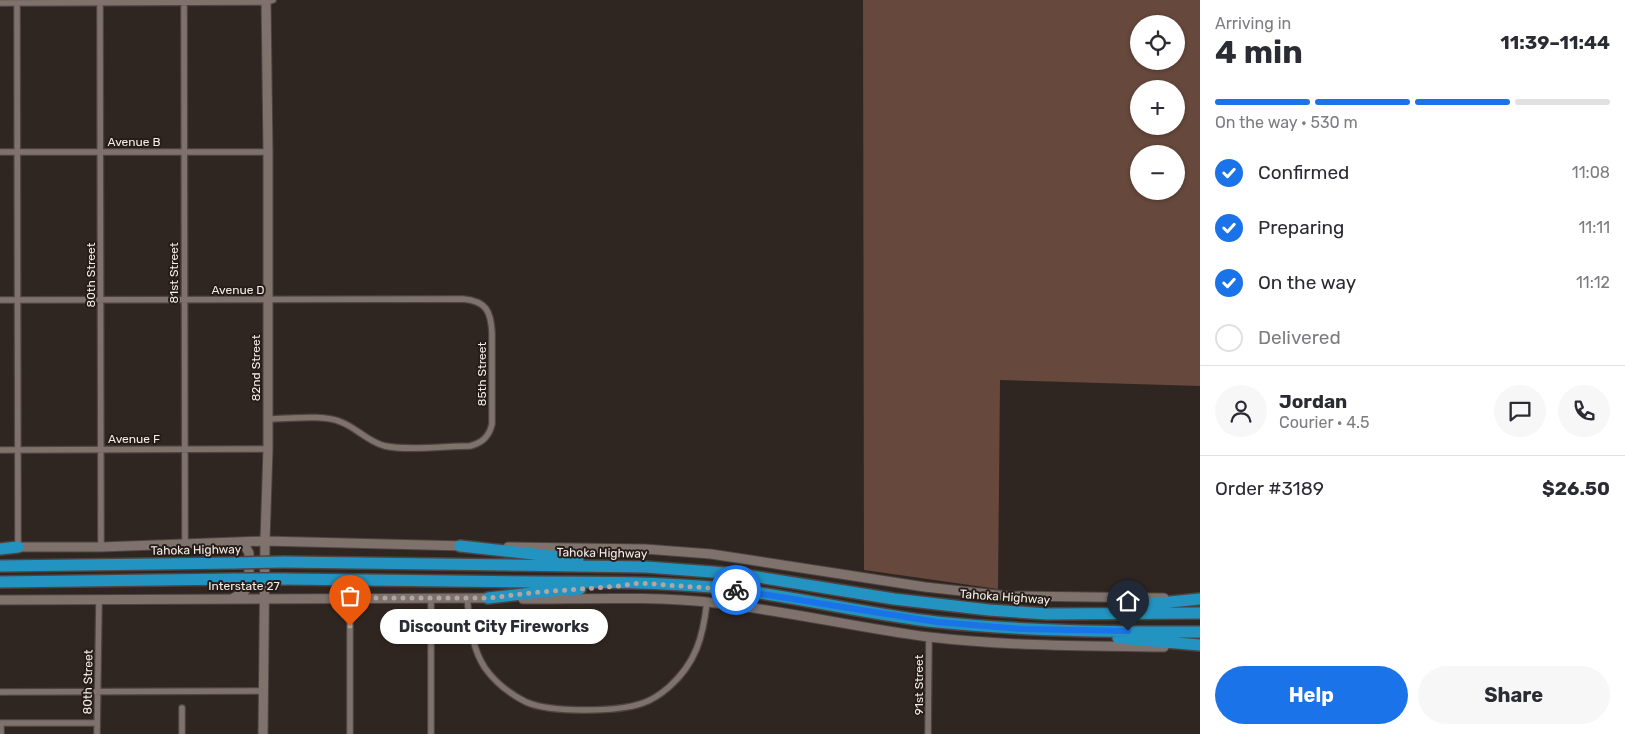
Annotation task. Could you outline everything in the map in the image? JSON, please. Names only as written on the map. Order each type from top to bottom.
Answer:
[{"type":"highway","points":[[460,546],[637,566]]},
{"type":"highway","points":[[0,548],[18,547]]},
{"type":"highway","name":"Tahoka Highway","points":[[0,566],[284,562],[637,566],[739,574],[953,607],[1040,614],[1200,613]]},
{"type":"highway","points":[[0,582],[284,579],[639,583],[722,588],[799,599],[904,618],[1200,646]]},
{"type":"highway","points":[[488,598],[639,583]]},
{"type":"highway","points":[[1040,614],[1200,599]]},
{"type":"highway","points":[[1026,629],[1200,632]]},
{"type":"main road","name":"82nd Street","points":[[263,734],[268,448],[268,1]]},
{"type":"main road","points":[[18,547],[101,547],[265,541],[460,546]]},
{"type":"main road","points":[[232,599],[247,589],[250,574],[248,549],[235,542]]},
{"type":"main road","name":"Tahoka Highway","points":[[460,546],[645,549],[686,552],[788,565],[925,587],[1007,596],[1200,599]]},
{"type":"main road","points":[[488,598],[605,598],[707,602],[773,610],[929,636],[1038,645],[1200,646]]},
{"type":"main road","name":"Interstate 27","points":[[0,600],[488,598]]},
{"type":"street","name":"81st Street","points":[[184,1],[185,544]]},
{"type":"street","points":[[0,3],[268,1]]},
{"type":"street","points":[[17,3],[18,547]]},
{"type":"street","name":"80th Street","points":[[100,3],[101,547]]},
{"type":"street","name":"Avenue B","points":[[0,152],[268,152]]},
{"type":"street","name":"Avenue D","points":[[0,300],[463,299],[476,301]]},
{"type":"street","name":"85th Street","points":[[268,419],[338,420],[368,439],[387,446],[474,445],[480,442],[488,434],[492,417],[492,322],[484,306],[476,301]]},
{"type":"street","name":"Avenue F","points":[[0,450],[268,448]]},
{"type":"street","points":[[350,598],[350,734]]},
{"type":"street","points":[[430,598],[431,734]]},
{"type":"street","points":[[467,598],[474,643],[480,659],[489,672],[506,690],[526,702],[545,708],[556,709],[629,706],[647,701],[668,688],[687,668],[699,647],[707,602]]},
{"type":"street","name":"80th Street","points":[[97,734],[99,600]]},
{"type":"street","name":"91st Street","points":[[928,734],[929,636]]},
{"type":"street","points":[[0,692],[263,691]]},
{"type":"street","points":[[182,708],[182,734]]},
{"type":"street","points":[[1,734],[1,723],[97,723]]},
{"type":"shaded area","points":[[863,0],[1200,0],[1200,386],[1000,380],[998,589],[864,570]]},
{"type":"way so far","points":[[350,626],[350,598],[488,598],[639,583],[736,590]]},
{"type":"place","name":"Discount City Fireworks","points":[[350,626]]},
{"type":"route","points":[[736,590],[937,622],[1022,629],[1128,631]]}]
